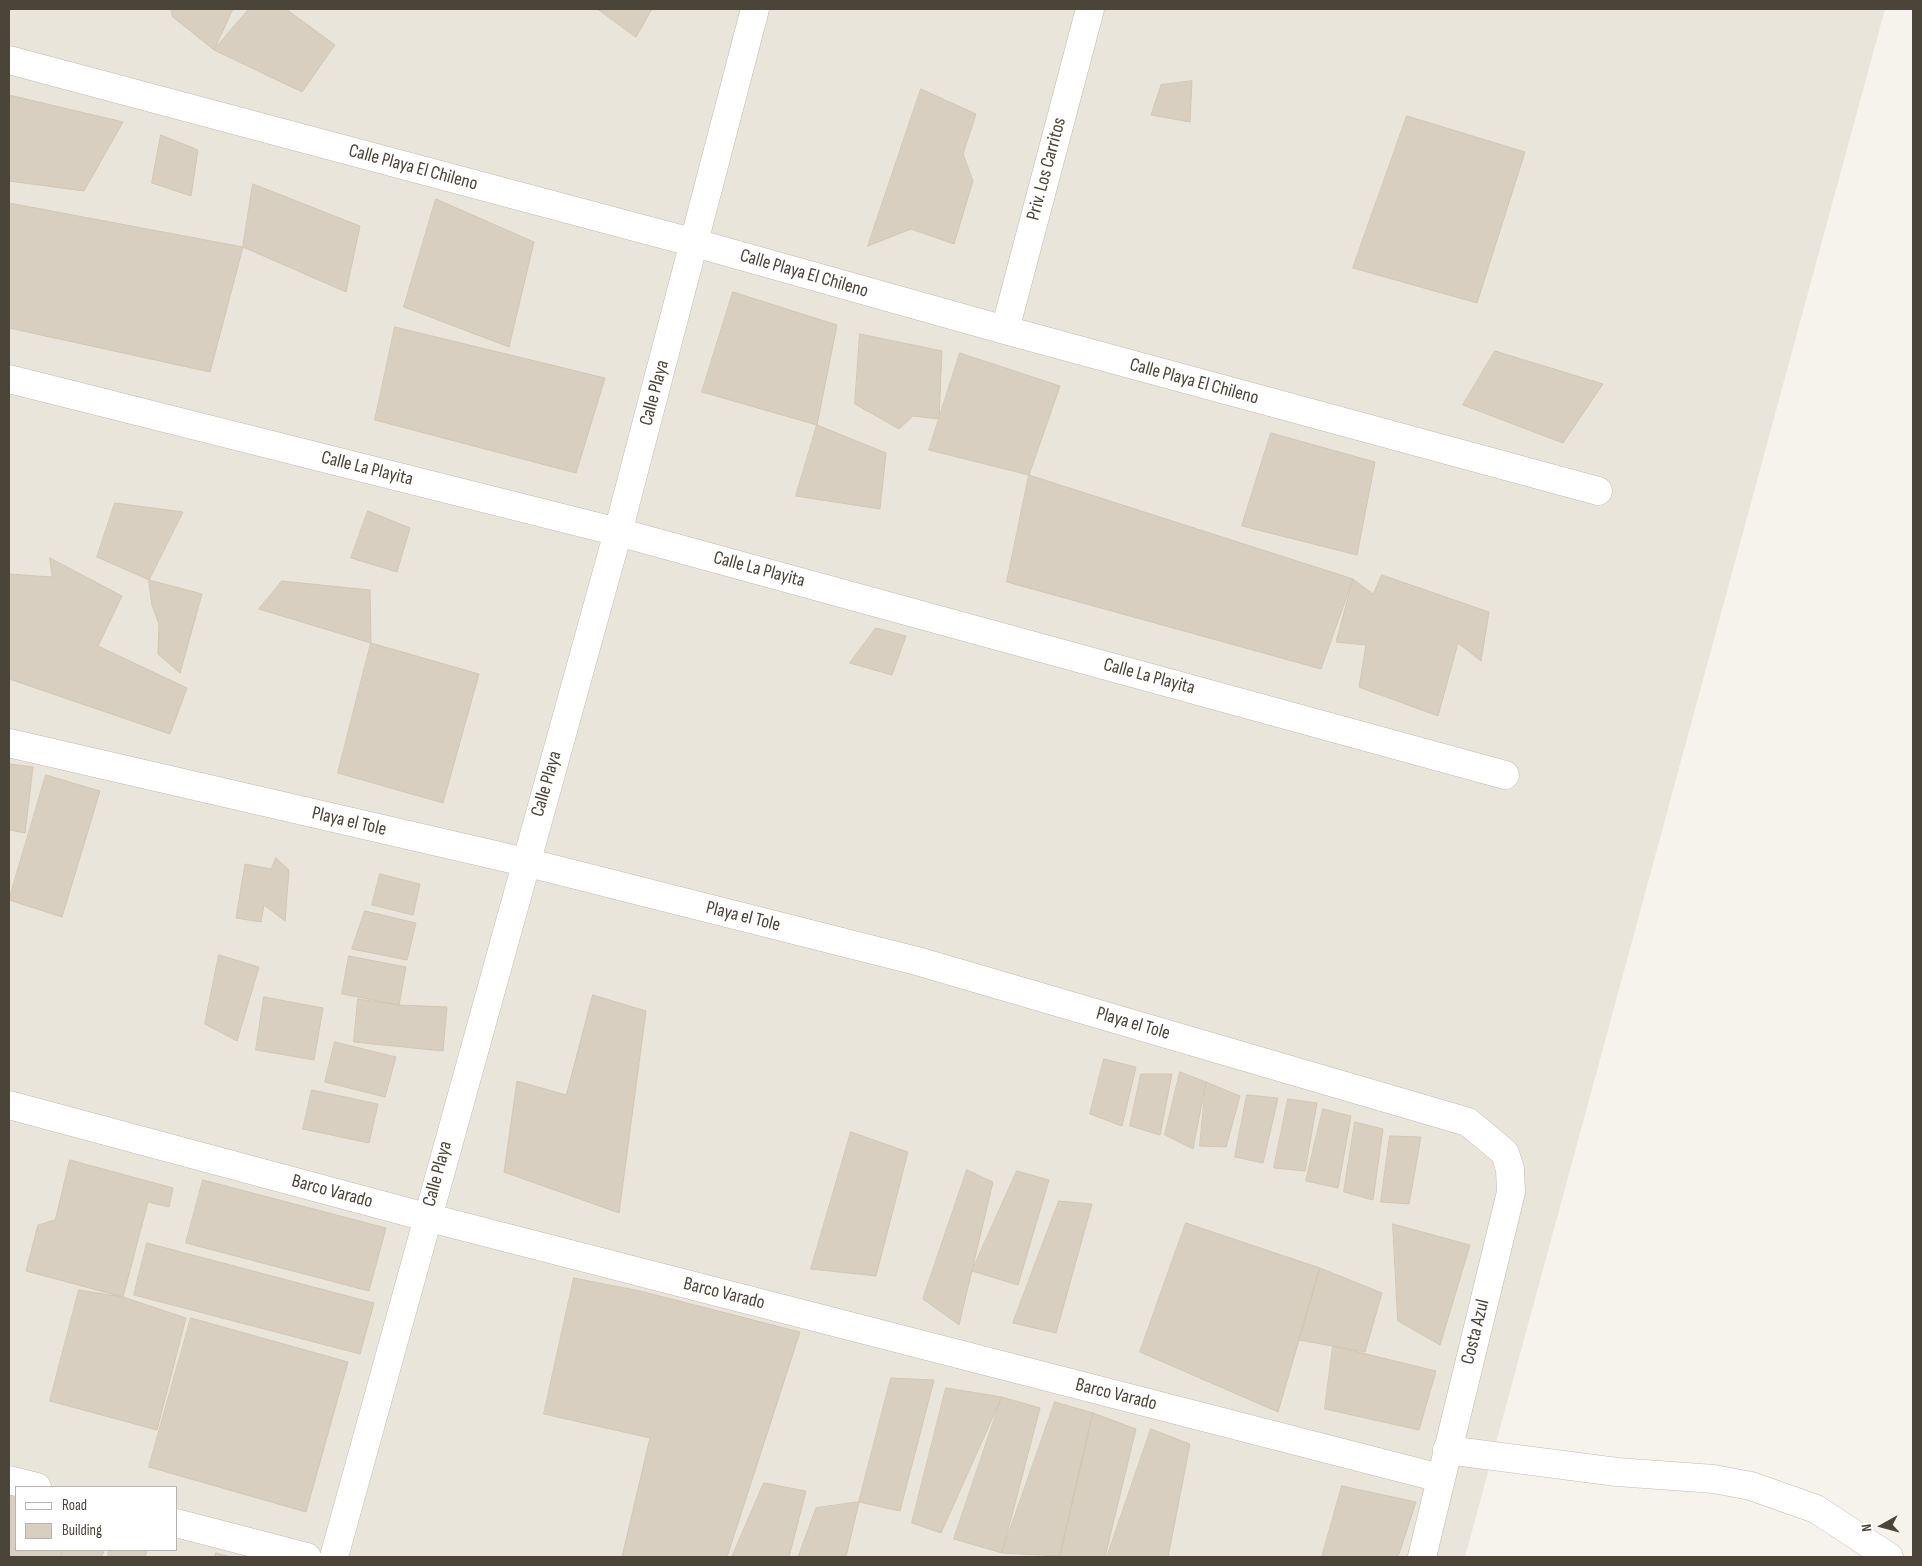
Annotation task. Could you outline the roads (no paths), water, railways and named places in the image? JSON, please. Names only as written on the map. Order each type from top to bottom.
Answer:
[{"type":"street","name":"Calle Playa","points":[[334,1557],[524,862],[618,532],[755,9]]},
{"type":"street","name":"Priv. Los Carritos","points":[[1005,330],[1090,9]]},
{"type":"street","name":"Calle Playa El Chileno","points":[[9,60],[695,243],[1005,330],[1598,491]]},
{"type":"street","name":"Calle La Playita","points":[[9,380],[618,532],[1505,775]]},
{"type":"street","name":"Playa el Tole","points":[[9,743],[524,862],[917,961],[1468,1122]]},
{"type":"street","name":"Barco Varado","points":[[9,1105],[426,1217],[1440,1478]]},
{"type":"street","name":"Costa Azul","points":[[1422,1557],[1511,1192],[1510,1169],[1505,1153],[1468,1122]]},
{"type":"street","points":[[1447,1450],[1616,1472],[1714,1479],[1751,1486],[1816,1509],[1889,1557]]},
{"type":"street","points":[[9,1480],[33,1486]]},
{"type":"street","points":[[178,1524],[307,1557]]}]
